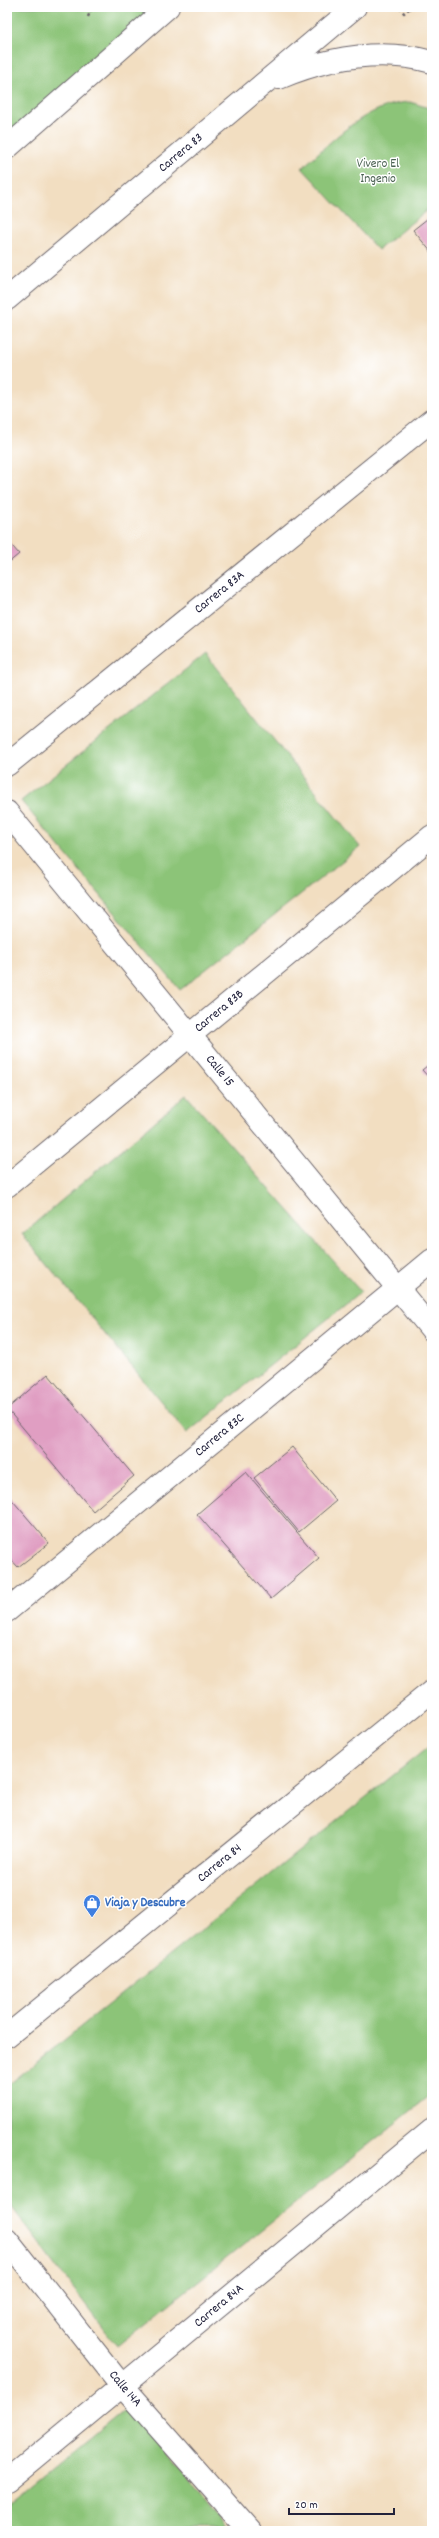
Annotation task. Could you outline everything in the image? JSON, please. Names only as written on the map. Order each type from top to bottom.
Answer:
[{"type":"street","points":[[7,148],[168,7]]},
{"type":"street","name":"Carrera 83","points":[[7,299],[355,7]]},
{"type":"street","points":[[252,93],[298,70],[336,60],[374,55],[432,62]]},
{"type":"street","name":"Carrera 83A","points":[[7,764],[432,420]]},
{"type":"street","name":"Calle 15","points":[[7,812],[432,1330]]},
{"type":"street","name":"Carrera 83B","points":[[7,1186],[189,1034],[432,836]]},
{"type":"street","name":"Carrera 83C","points":[[7,1611],[432,1260]]},
{"type":"street","name":"Carrera 84","points":[[7,2036],[432,1691]]},
{"type":"street","name":"Carrera 84A","points":[[7,2481],[432,2130]]},
{"type":"street","name":"Calle 14A","points":[[7,2240],[122,2386],[250,2531]]},
{"type":"path","points":[[88,18],[92,7]]},
{"type":"path","points":[[398,7],[404,13],[411,7]]},
{"type":"green space","points":[[7,7],[168,7],[7,148]]},
{"type":"green space","name":"Vivero El Ingenio","points":[[410,102],[432,109],[432,206],[378,250],[302,168],[338,135],[365,116],[394,104]]},
{"type":"green space","points":[[205,654],[360,847],[180,990],[21,801]]},
{"type":"green space","points":[[186,1095],[361,1292],[187,1433],[22,1234]]},
{"type":"green space","points":[[432,1744],[432,2094],[117,2346],[7,2201],[7,2086]]},
{"type":"green space","points":[[128,2406],[228,2531],[7,2531],[7,2505]]},
{"type":"building","points":[[432,215],[432,253],[413,230]]},
{"type":"building","points":[[7,540],[19,554],[7,564]]},
{"type":"building","points":[[432,1062],[432,1081],[422,1070]]},
{"type":"building","points":[[48,1374],[134,1476],[93,1511],[7,1409]]},
{"type":"building","points":[[292,1447],[336,1501],[299,1532],[254,1478]]},
{"type":"building","points":[[246,1472],[319,1558],[271,1599],[197,1514]]},
{"type":"building","points":[[7,1494],[49,1543],[18,1567],[7,1555]]},
{"type":"place","name":"Viaja y Descubre","points":[[92,1918]]}]
